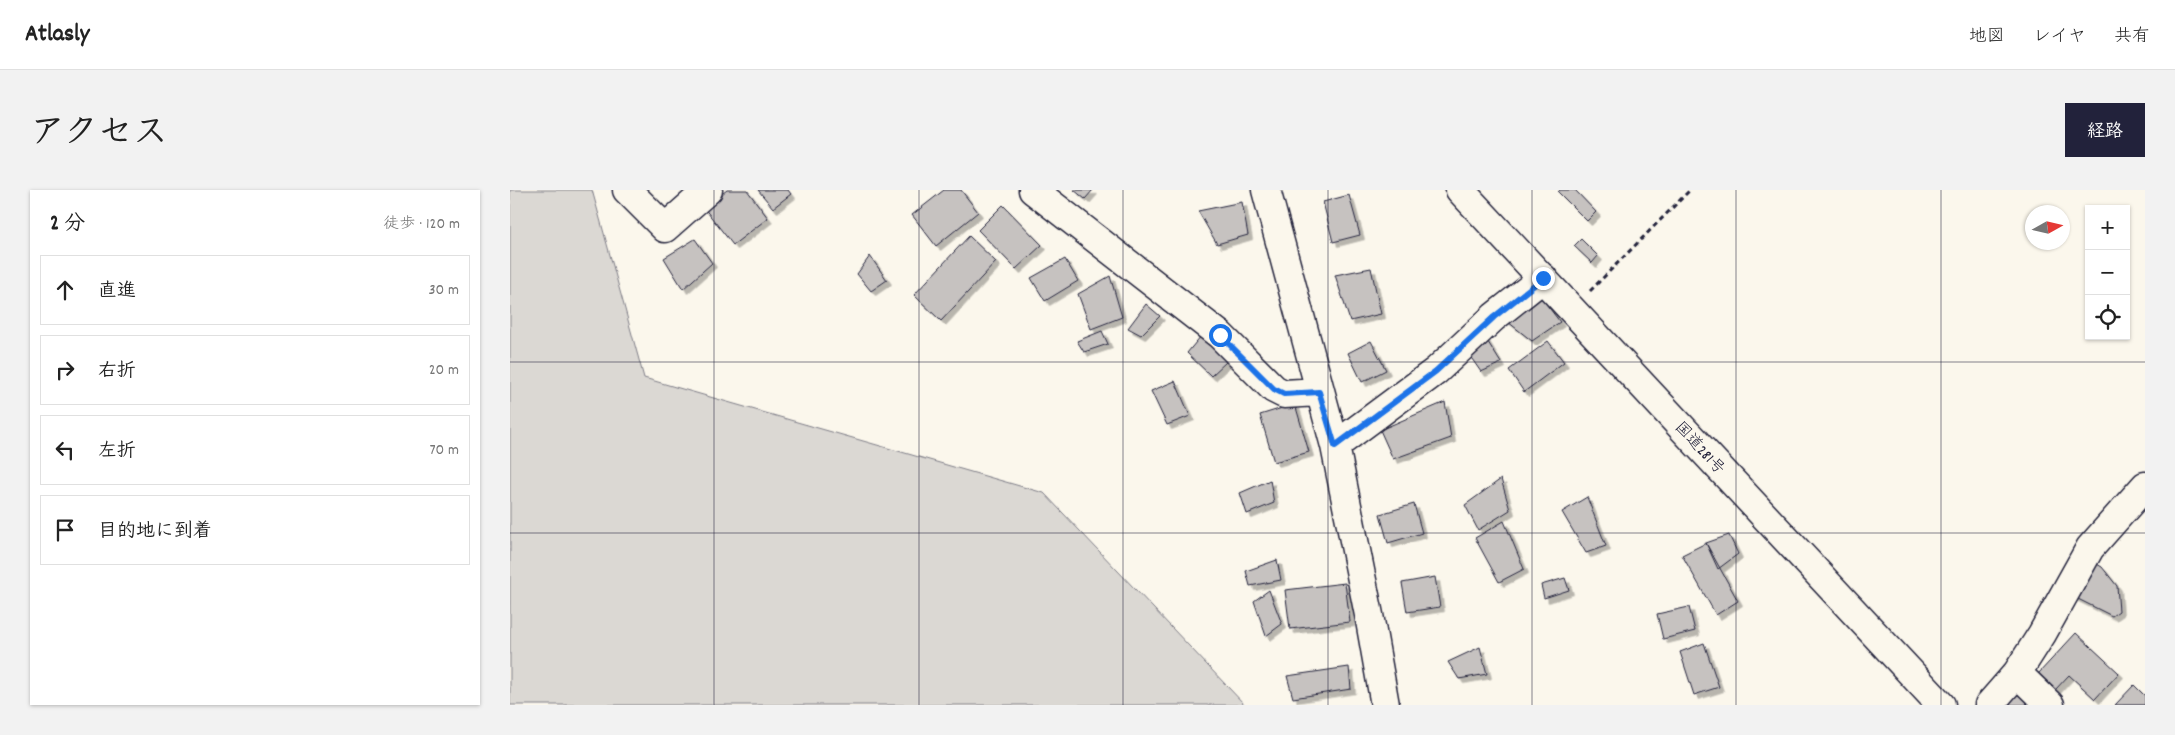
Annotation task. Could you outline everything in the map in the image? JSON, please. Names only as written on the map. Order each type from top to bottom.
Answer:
[{"type":"main road","points":[[627,190],[665,228],[708,190]]},
{"type":"main road","points":[[1033,190],[1220,335],[1274,389],[1284,394],[1319,392]]},
{"type":"main road","points":[[1266,190],[1335,446],[1369,615],[1384,705]]},
{"type":"main road","name":"国道281号","points":[[1460,190],[1941,705]]},
{"type":"main road","points":[[1335,446],[1436,371],[1494,317],[1543,278]]},
{"type":"main road","points":[[1989,705],[2017,673],[2042,634],[2090,548],[2145,486]]},
{"type":"main road","points":[[2017,673],[2050,705]]},
{"type":"path","points":[[1572,308],[1690,190]]},
{"type":"shaded area","points":[[510,190],[592,190],[644,378],[1044,493],[1245,705],[510,705]]},
{"type":"building","points":[[727,190],[747,190],[768,218],[733,245],[704,208]]},
{"type":"building","points":[[758,190],[788,190],[791,194],[773,208]]},
{"type":"building","points":[[944,190],[961,190],[978,212],[936,246],[912,215]]},
{"type":"building","points":[[1074,190],[1093,190],[1085,199]]},
{"type":"building","points":[[1560,190],[1575,190],[1596,212],[1587,221],[1558,192]]},
{"type":"building","points":[[1349,195],[1360,235],[1333,242],[1323,202]]},
{"type":"building","points":[[1242,202],[1248,235],[1217,244],[1198,211]]},
{"type":"building","points":[[1003,205],[1042,245],[1016,269],[978,230]]},
{"type":"building","points":[[969,236],[996,262],[941,321],[914,295]]},
{"type":"building","points":[[695,239],[712,263],[683,289],[664,258]]},
{"type":"building","points":[[1581,239],[1598,256],[1592,263],[1574,246]]},
{"type":"building","points":[[870,256],[887,280],[871,291],[857,274]]},
{"type":"building","points":[[1065,259],[1078,281],[1045,301],[1031,278]]},
{"type":"building","points":[[1371,268],[1381,314],[1350,321],[1335,275]]},
{"type":"building","points":[[1110,276],[1122,317],[1091,329],[1078,294]]},
{"type":"building","points":[[1537,292],[1560,322],[1532,341],[1503,318]]},
{"type":"building","points":[[1146,304],[1160,316],[1141,335],[1128,328]]},
{"type":"building","points":[[1102,331],[1108,344],[1084,352],[1077,341]]},
{"type":"building","points":[[1483,334],[1501,363],[1481,372],[1465,349]]},
{"type":"building","points":[[1201,336],[1227,361],[1211,376],[1187,353]]},
{"type":"building","points":[[1371,341],[1386,370],[1362,382],[1348,353]]},
{"type":"building","points":[[1548,341],[1564,362],[1524,392],[1509,370]]},
{"type":"building","points":[[1175,381],[1190,416],[1167,425],[1151,391]]},
{"type":"building","points":[[1445,402],[1451,438],[1393,459],[1380,430]]},
{"type":"building","points":[[1295,404],[1309,452],[1274,462],[1260,415]]},
{"type":"building","points":[[1501,479],[1510,510],[1478,530],[1465,505]]},
{"type":"building","points":[[1270,480],[1274,503],[1247,514],[1240,493]]},
{"type":"building","points":[[1587,497],[1606,546],[1586,553],[1562,512]]},
{"type":"building","points":[[1414,504],[1422,533],[1388,543],[1380,514]]},
{"type":"building","points":[[1504,521],[1524,569],[1499,582],[1475,538]]},
{"type":"building","points":[[1729,535],[1738,554],[1718,569],[1706,543]]},
{"type":"building","points":[[1706,543],[1738,601],[1716,615],[1682,555]]},
{"type":"building","points":[[1277,560],[1281,580],[1250,586],[1246,571]]},
{"type":"building","points":[[2090,560],[2102,567],[2117,586],[2119,611],[2112,616],[2072,596]]},
{"type":"building","points":[[1435,577],[1440,607],[1407,612],[1402,583]]},
{"type":"building","points":[[1565,578],[1569,590],[1544,598],[1541,585]]},
{"type":"building","points":[[1345,583],[1350,622],[1290,629],[1285,590]]},
{"type":"building","points":[[1269,590],[1282,624],[1266,636],[1254,601]]},
{"type":"building","points":[[1689,607],[1695,631],[1663,639],[1657,614]]},
{"type":"building","points":[[2076,633],[2119,673],[2095,699],[2069,675],[2055,690],[2038,674]]},
{"type":"building","points":[[1704,643],[1719,687],[1694,695],[1680,652]]},
{"type":"building","points":[[1480,647],[1487,674],[1459,679],[1448,662]]},
{"type":"building","points":[[1349,667],[1351,689],[1293,698],[1287,676]]},
{"type":"building","points":[[2134,685],[2145,696],[2145,705],[2115,705]]},
{"type":"building","points":[[2016,692],[2030,705],[2003,705]]},
{"type":"route","points":[[1220,335],[1274,389],[1284,394],[1319,392],[1335,446],[1436,371],[1494,317],[1543,278]]}]
